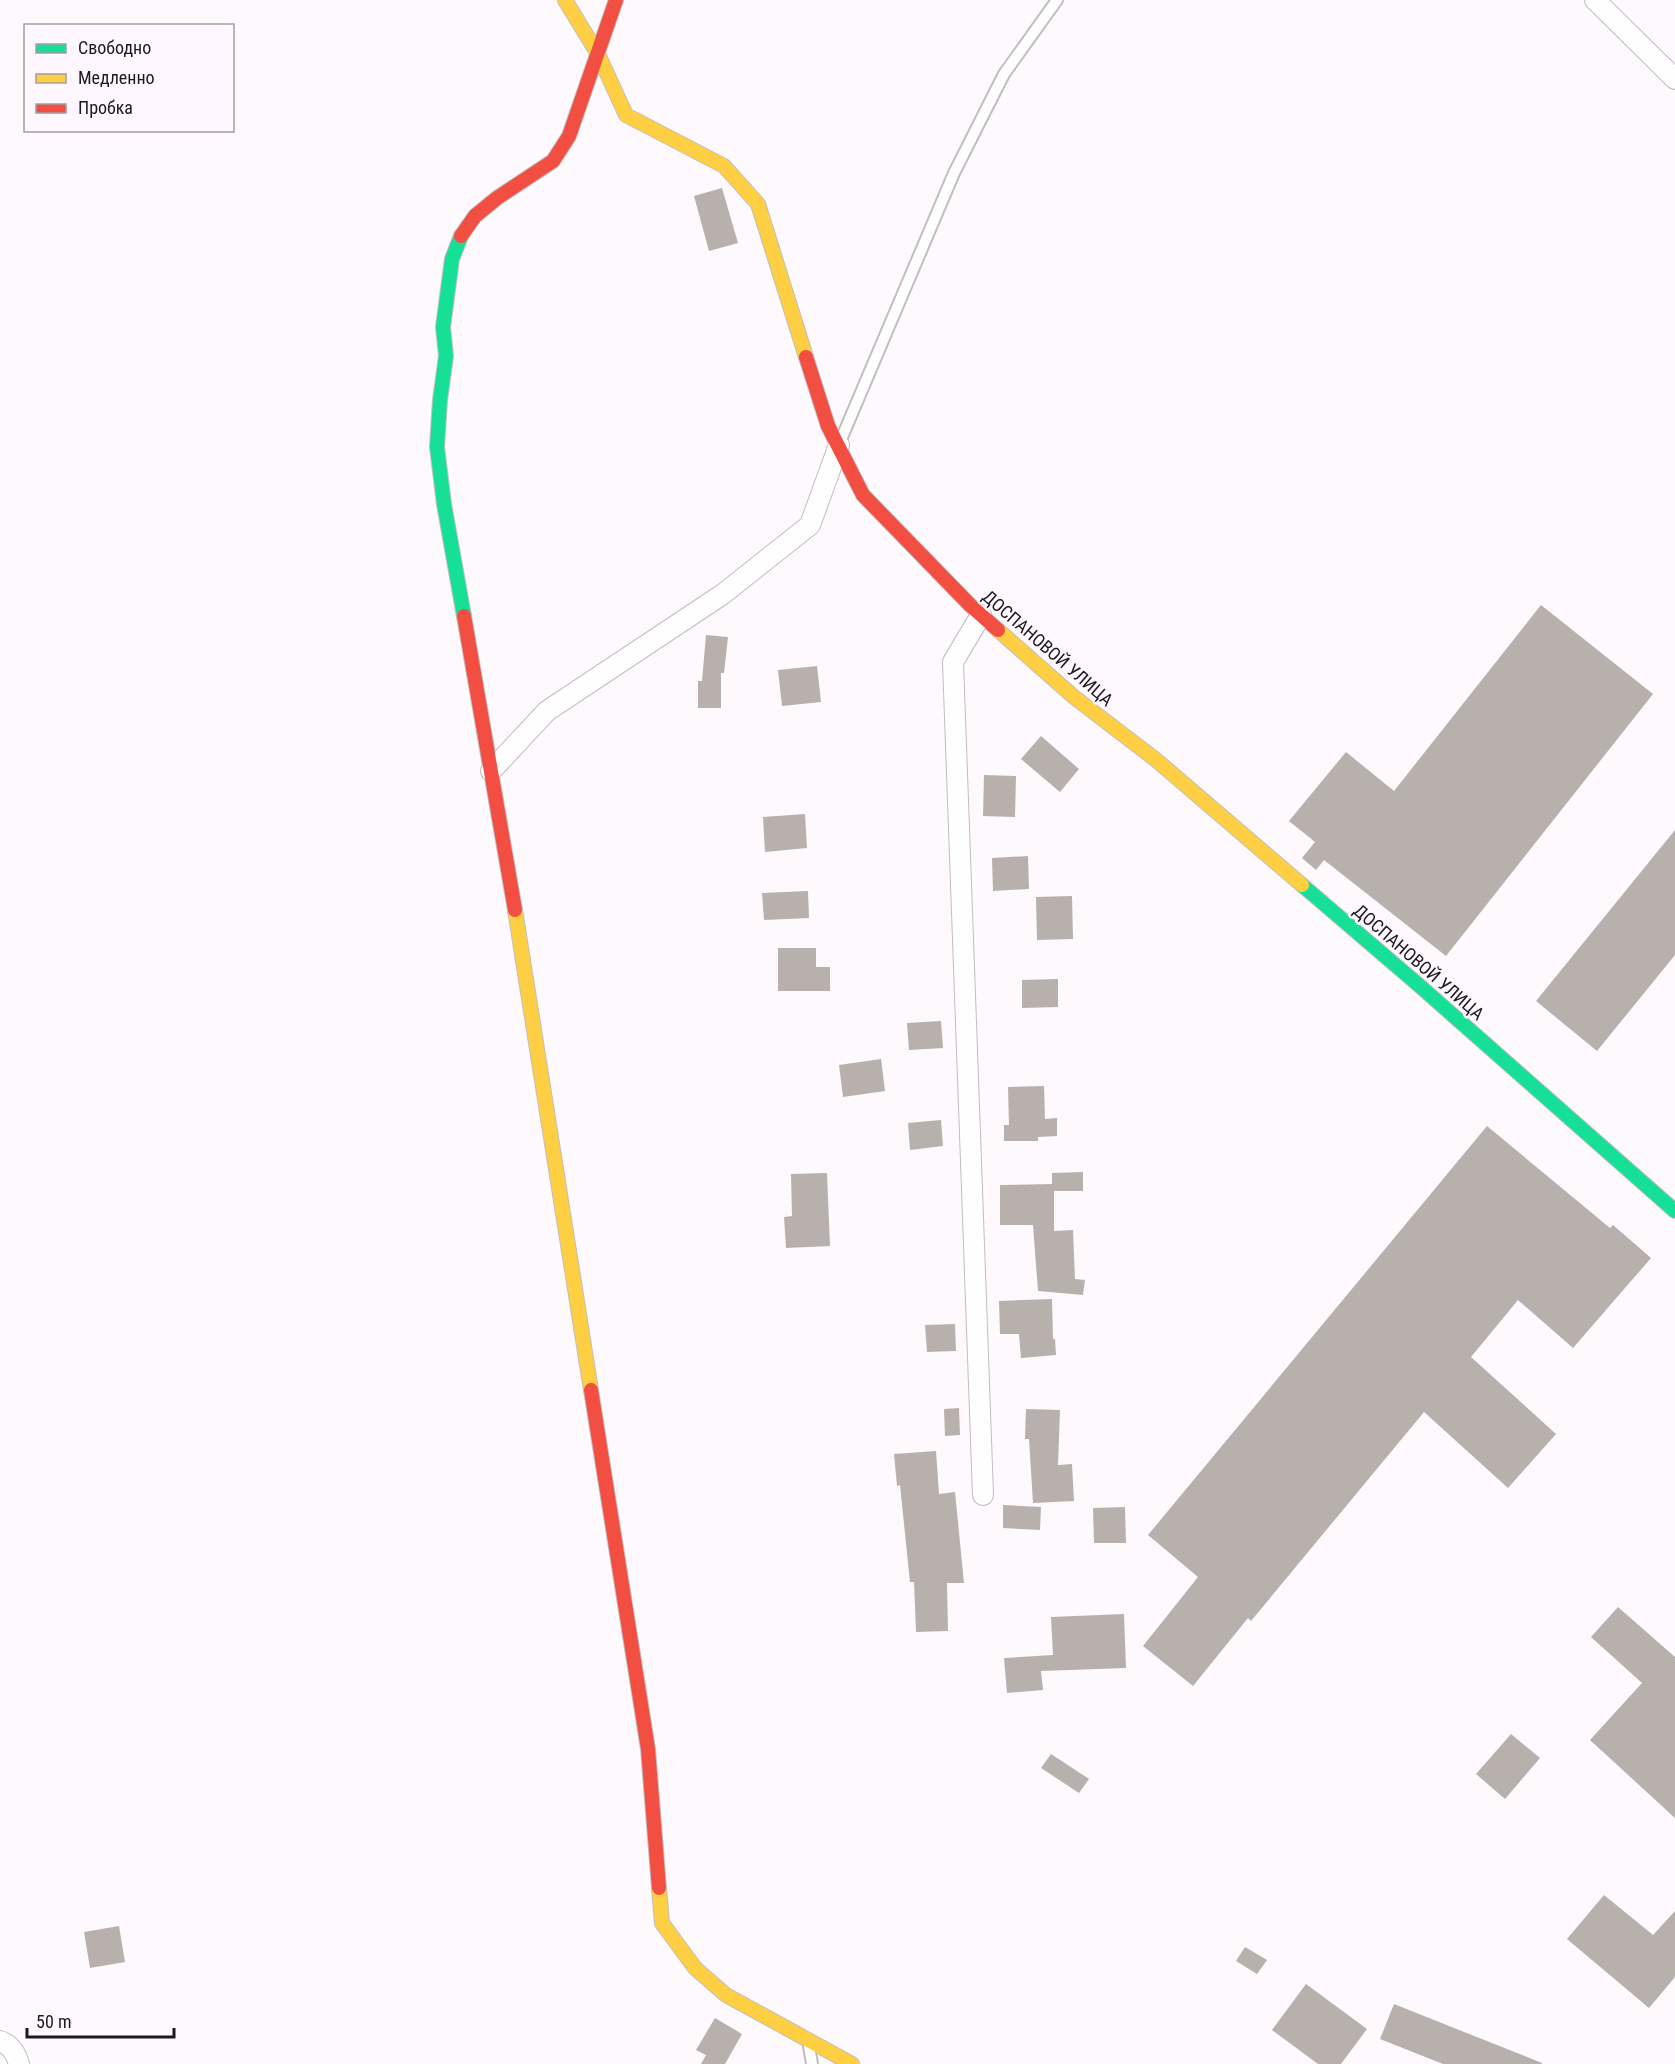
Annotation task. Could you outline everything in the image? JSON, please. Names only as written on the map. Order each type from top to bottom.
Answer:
[{"type":"street","name":"ДОСПАНОВОЙ УЛИЦА","points":[[565,0],[598,54],[626,115],[724,166],[758,204],[828,426],[863,495],[981,615],[1074,697],[1155,759],[1421,987],[1675,1211]]},
{"type":"street","points":[[616,0],[569,136],[553,161],[497,198],[475,216],[462,232],[452,259],[443,327],[446,356],[437,447],[444,504],[491,771],[648,1749],[662,1923],[695,1968],[726,1995],[852,2064]]},
{"type":"street","points":[[1595,0],[1675,79]]},
{"type":"street","points":[[491,771],[547,711],[723,594],[810,525],[839,445]]},
{"type":"street","points":[[981,615],[953,662],[982,1495]]},
{"type":"street","points":[[0,2041],[6,2043],[16,2053],[19,2064]]},
{"type":"lane","points":[[839,445],[954,173],[1004,74],[1057,0]]},
{"type":"lane","points":[[808,2040],[812,2064]]},
{"type":"building","points":[[722,188],[738,243],[709,251],[694,196]]},
{"type":"building","points":[[1541,605],[1653,694],[1446,956],[1324,860],[1316,870],[1302,858],[1315,842],[1289,821],[1346,752],[1394,791]]},
{"type":"building","points":[[706,635],[728,637],[724,673],[721,673],[721,708],[698,708],[698,681],[702,681]]},
{"type":"building","points":[[817,666],[821,702],[782,706],[778,670]]},
{"type":"building","points":[[1041,736],[1079,769],[1060,792],[1021,759]]},
{"type":"building","points":[[984,775],[1016,776],[1015,817],[983,816]]},
{"type":"building","points":[[805,814],[807,848],[765,852],[763,817]]},
{"type":"building","points":[[1675,830],[1675,955],[1597,1051],[1536,1001]]},
{"type":"building","points":[[1028,856],[1029,889],[993,891],[992,858]]},
{"type":"building","points":[[808,891],[809,918],[764,920],[762,893]]},
{"type":"building","points":[[1072,896],[1073,939],[1037,940],[1036,897]]},
{"type":"building","points":[[778,948],[816,948],[816,967],[830,967],[830,991],[778,991]]},
{"type":"building","points":[[1058,979],[1058,1007],[1022,1008],[1022,980]]},
{"type":"building","points":[[941,1021],[943,1048],[909,1050],[907,1023]]},
{"type":"building","points":[[881,1059],[885,1091],[843,1097],[839,1065]]},
{"type":"building","points":[[1044,1086],[1045,1119],[1057,1118],[1057,1136],[1038,1137],[1038,1141],[1004,1141],[1004,1125],[1009,1125],[1008,1087]]},
{"type":"building","points":[[941,1120],[943,1146],[910,1150],[908,1123]]},
{"type":"building","points":[[1487,1126],[1610,1228],[1613,1225],[1651,1258],[1573,1348],[1518,1300],[1471,1357],[1556,1434],[1508,1488],[1424,1412],[1251,1621],[1248,1618],[1193,1686],[1143,1646],[1198,1577],[1148,1535]]},
{"type":"building","points":[[1083,1172],[1083,1191],[1054,1191],[1054,1231],[1073,1230],[1075,1279],[1085,1280],[1083,1295],[1038,1291],[1033,1225],[1000,1225],[1000,1185],[1052,1184],[1052,1173]]},
{"type":"building","points":[[827,1173],[830,1246],[786,1248],[784,1217],[792,1216],[791,1174]]},
{"type":"building","points":[[1052,1299],[1053,1339],[1055,1339],[1056,1355],[1021,1358],[1019,1334],[1000,1334],[999,1301]]},
{"type":"building","points":[[955,1324],[956,1351],[927,1352],[925,1325]]},
{"type":"building","points":[[959,1408],[960,1435],[945,1436],[944,1409]]},
{"type":"building","points":[[1026,1409],[1060,1410],[1058,1465],[1072,1464],[1074,1501],[1033,1503],[1029,1439],[1025,1439]]},
{"type":"building","points":[[936,1451],[939,1494],[955,1492],[964,1583],[947,1583],[948,1631],[916,1632],[914,1582],[910,1582],[900,1485],[897,1486],[894,1454]]},
{"type":"building","points":[[1003,1505],[1041,1507],[1040,1530],[1003,1528]]},
{"type":"building","points":[[1125,1507],[1126,1543],[1094,1543],[1093,1508]]},
{"type":"building","points":[[1618,1607],[1675,1657],[1675,1818],[1590,1740],[1642,1683],[1591,1637]]},
{"type":"building","points":[[1124,1614],[1126,1668],[1041,1671],[1043,1690],[1007,1693],[1004,1658],[1053,1655],[1051,1617]]},
{"type":"building","points":[[1511,1734],[1540,1758],[1505,1799],[1476,1774]]},
{"type":"building","points":[[1051,1754],[1089,1779],[1079,1793],[1041,1768]]},
{"type":"building","points":[[1604,1895],[1653,1935],[1675,1911],[1675,1977],[1649,2008],[1567,1939]]},
{"type":"building","points":[[119,1926],[125,1962],[90,1968],[84,1932]]},
{"type":"building","points":[[1245,1947],[1267,1960],[1257,1974],[1236,1961]]},
{"type":"building","points":[[1306,1984],[1367,2029],[1341,2064],[1318,2064],[1272,2030]]},
{"type":"building","points":[[1394,2004],[1542,2064],[1443,2064],[1380,2039]]},
{"type":"building","points":[[715,2018],[742,2034],[725,2064],[701,2064],[706,2055],[696,2050]]},
{"type":"traffic: fast","points":[[461,236],[452,259],[443,327],[446,356],[437,447],[444,504],[464,616]]},
{"type":"traffic: fast","points":[[1302,885],[1675,1211]]},
{"type":"traffic: slow","points":[[565,0],[598,54],[626,115],[724,166],[758,204],[806,357]]},
{"type":"traffic: slow","points":[[998,630],[1074,697],[1155,759],[1302,885]]},
{"type":"traffic: slow","points":[[515,910],[591,1390]]},
{"type":"traffic: slow","points":[[659,1888],[662,1923],[695,1968],[726,1995],[852,2064]]},
{"type":"traffic: jam","points":[[461,236],[475,216],[497,198],[553,161],[569,136],[616,0]]},
{"type":"traffic: jam","points":[[806,357],[828,426],[863,495],[970,605],[998,630]]},
{"type":"traffic: jam","points":[[464,616],[515,910]]},
{"type":"traffic: jam","points":[[591,1390],[648,1749],[659,1888]]}]
